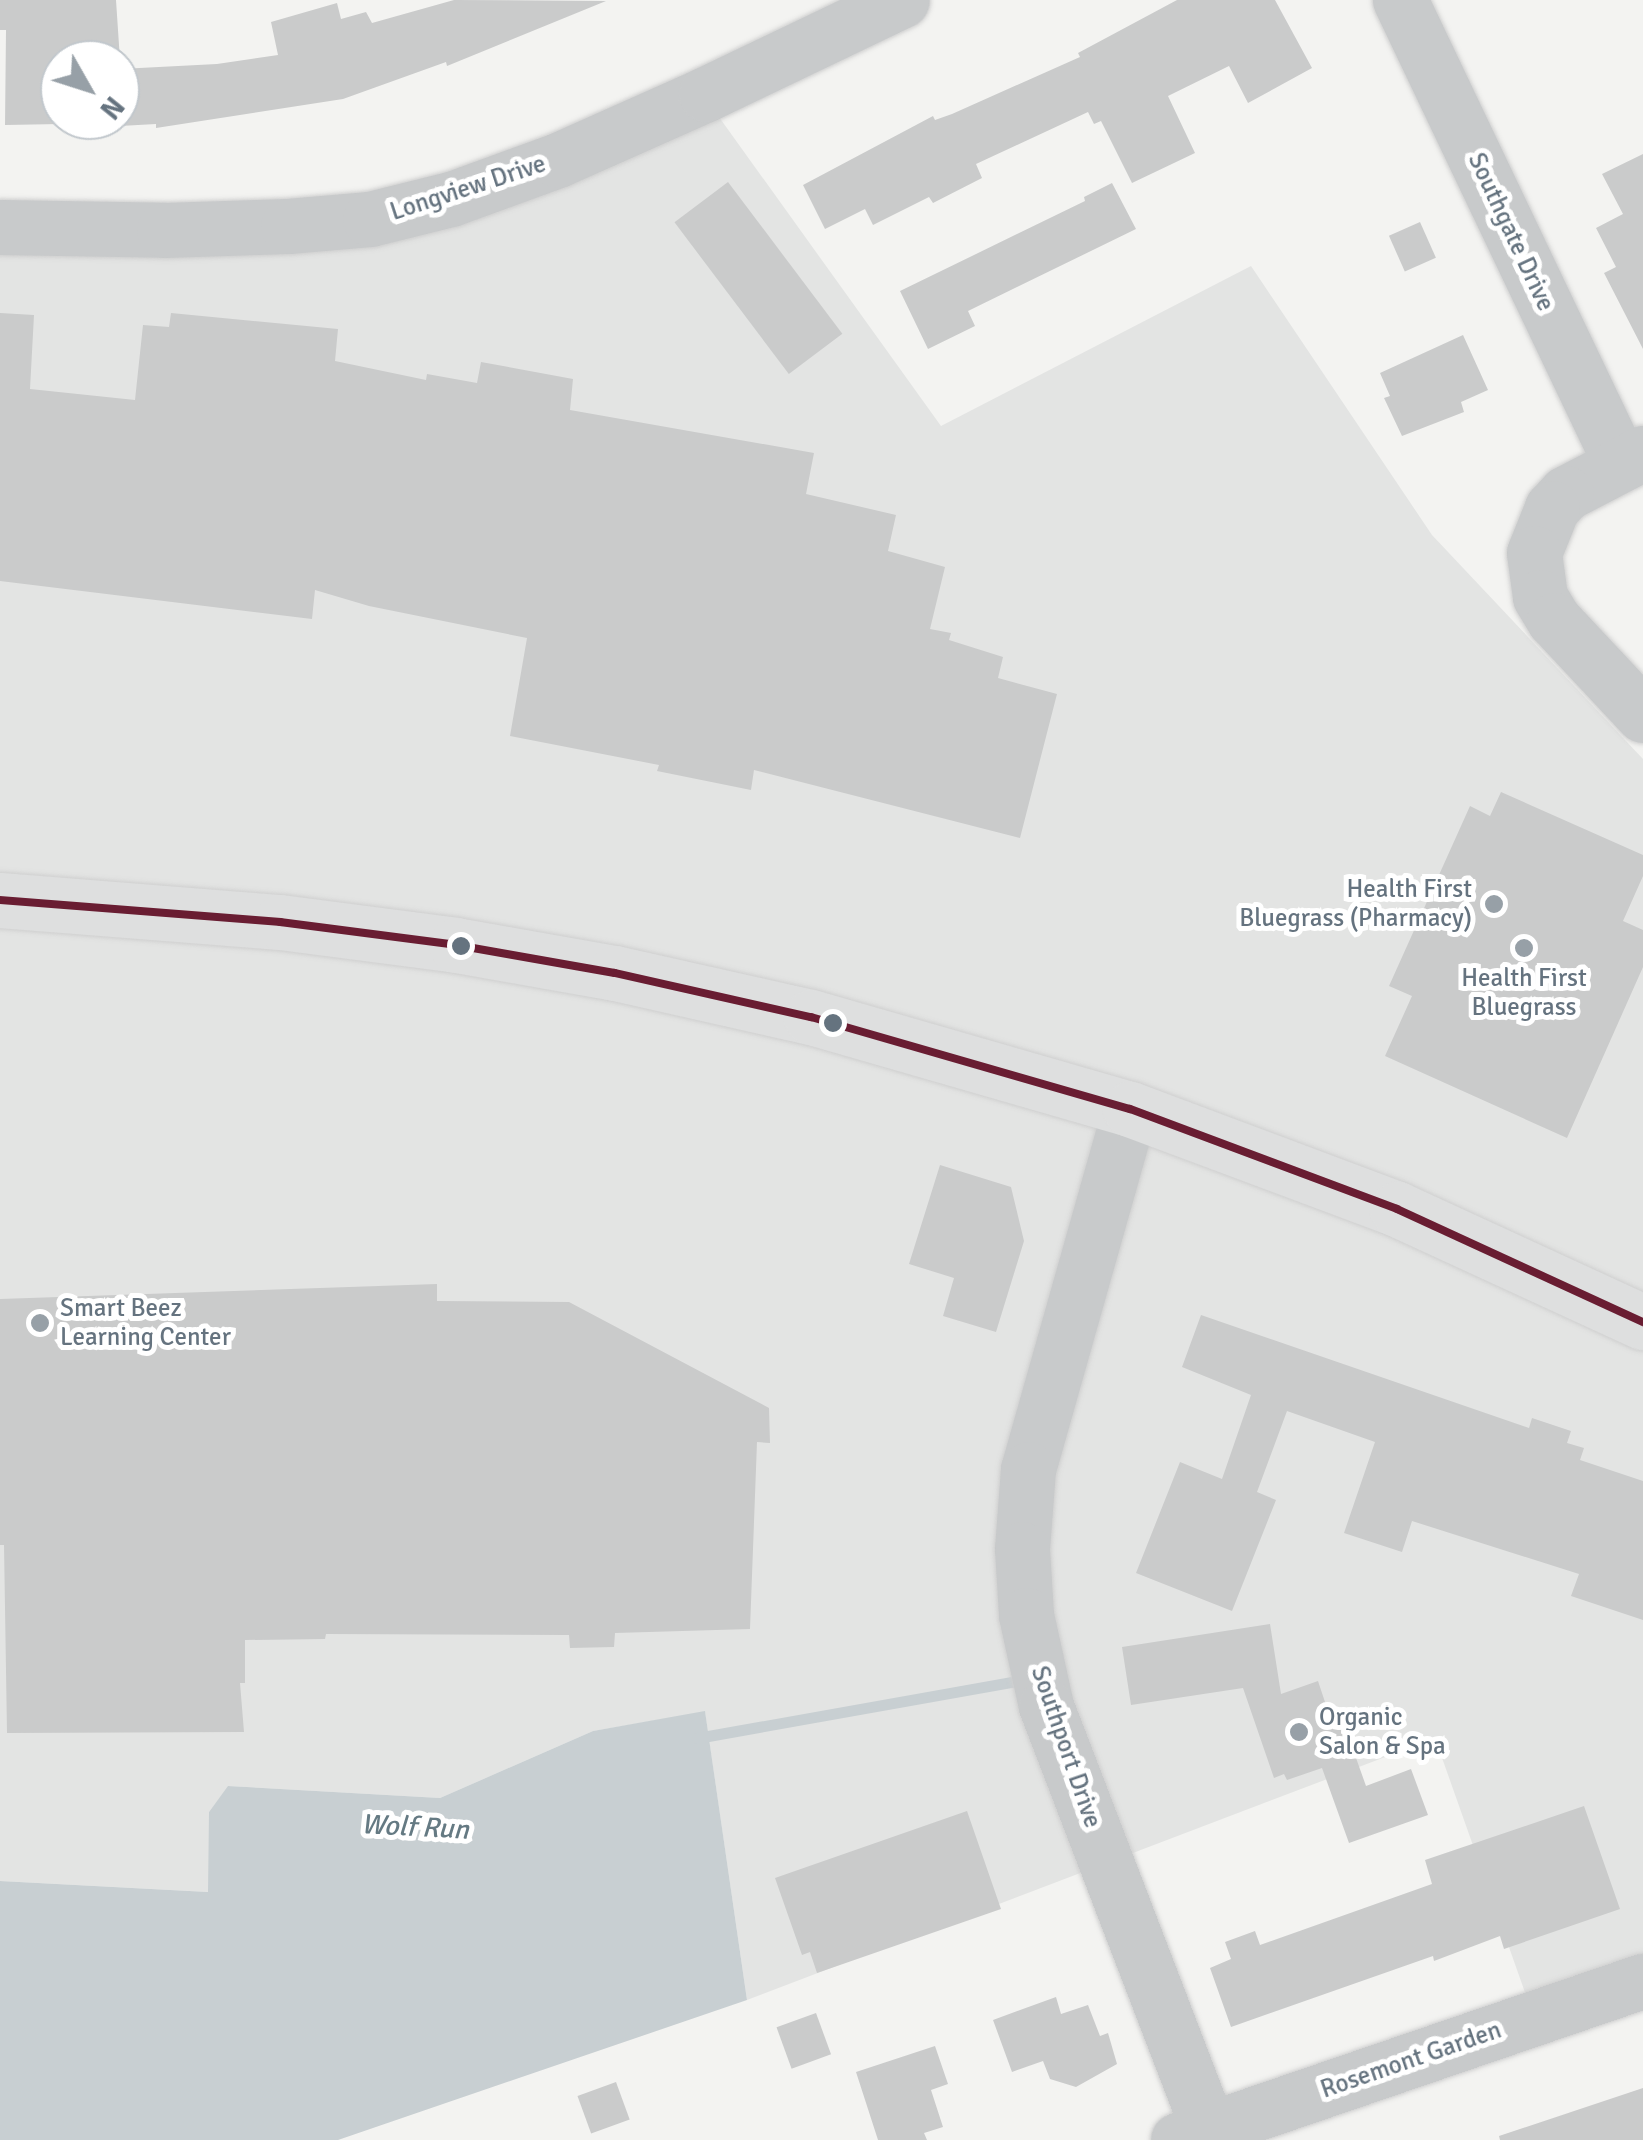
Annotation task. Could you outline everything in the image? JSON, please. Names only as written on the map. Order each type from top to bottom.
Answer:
[{"type":"main road","points":[[0,900],[280,922],[456,945],[616,973],[811,1017],[1130,1109],[1397,1208],[1643,1322]]},
{"type":"street","name":"Longview Drive","points":[[0,227],[164,230],[288,226],[370,219],[451,200],[558,160],[902,0]]},
{"type":"street","name":"Southgate Drive","points":[[1400,0],[1632,459]]},
{"type":"street","points":[[1632,459],[1566,493],[1552,508],[1536,540],[1535,578],[1540,597],[1554,620],[1643,715]]},
{"type":"street","name":"Southport Drive","points":[[1130,1109],[1030,1459],[1022,1549],[1026,1615],[1046,1706],[1200,2137]]},
{"type":"street","name":"Rosemont Garden","points":[[1200,2137],[1643,1981]]},
{"type":"shaded area","points":[[719,117],[941,426],[1251,266],[1432,535],[1643,759],[1643,1981],[1534,2018],[1435,1738],[747,2000],[705,1712],[593,1731],[440,1798],[229,1786],[209,1812],[209,1892],[0,1881],[0,227],[369,219]]},
{"type":"water","points":[[705,1711],[747,2000],[338,2140],[0,2140],[0,1881],[208,1892],[209,1812],[228,1786],[440,1798],[593,1731]]},
{"type":"building","points":[[0,0],[116,0],[119,40],[40,40],[40,124],[5,125],[6,30],[0,30]]},
{"type":"building","points":[[454,0],[606,1],[447,66],[446,62],[343,99],[156,128],[156,124],[140,125],[140,68],[217,64],[278,55],[271,22],[337,3],[341,19],[366,12],[372,23]]},
{"type":"building","points":[[1177,0],[1275,0],[1312,68],[1248,103],[1229,66],[1168,96],[1195,153],[1132,183],[1101,121],[1094,124],[1088,112],[976,164],[982,178],[933,203],[929,197],[873,225],[865,209],[825,229],[803,185],[933,116],[935,120],[952,114],[1080,57],[1078,53]]},
{"type":"building","points":[[1643,154],[1643,349],[1604,273],[1616,267],[1596,228],[1623,214],[1602,174]]},
{"type":"building","points":[[728,182],[842,334],[789,374],[674,222]]},
{"type":"building","points":[[1112,183],[1136,229],[968,311],[975,326],[928,349],[900,291],[1085,201],[1084,197]]},
{"type":"building","points":[[1420,222],[1436,258],[1405,271],[1389,236]]},
{"type":"building","points":[[0,313],[34,315],[30,389],[135,400],[143,325],[169,327],[171,313],[338,329],[335,361],[426,380],[427,374],[477,383],[481,362],[573,379],[570,410],[814,453],[806,494],[896,515],[888,551],[945,567],[930,629],[951,633],[949,640],[1003,657],[998,678],[1057,694],[1020,838],[754,770],[751,790],[657,771],[659,765],[510,736],[527,638],[369,606],[315,590],[312,619],[0,581]]},
{"type":"building","points":[[1463,335],[1488,390],[1461,402],[1464,412],[1402,436],[1384,398],[1390,396],[1380,373]]},
{"type":"building","name":"Health First Bluegrass","points":[[1501,792],[1643,855],[1643,876],[1623,921],[1643,930],[1643,967],[1567,1138],[1385,1056],[1412,996],[1389,986],[1470,806],[1490,816]]},
{"type":"building","points":[[940,1165],[1011,1187],[1024,1241],[996,1332],[943,1316],[954,1278],[909,1264]]},
{"type":"building","points":[[437,1284],[437,1301],[569,1302],[769,1408],[770,1443],[757,1442],[750,1629],[615,1633],[614,1647],[570,1648],[569,1635],[326,1634],[325,1639],[245,1640],[245,1683],[240,1683],[244,1732],[7,1733],[4,1545],[0,1545],[0,1299]]},
{"type":"building","points":[[1201,1315],[1529,1428],[1532,1418],[1571,1431],[1567,1443],[1584,1448],[1580,1460],[1643,1481],[1643,1620],[1571,1596],[1579,1574],[1412,1521],[1402,1552],[1344,1533],[1375,1442],[1287,1411],[1257,1492],[1276,1500],[1232,1611],[1136,1573],[1180,1462],[1222,1479],[1251,1395],[1182,1367]]},
{"type":"building","points":[[1270,1624],[1281,1694],[1318,1681],[1329,1714],[1339,1710],[1366,1786],[1411,1769],[1428,1815],[1349,1843],[1322,1768],[1287,1780],[1284,1774],[1274,1778],[1243,1688],[1131,1705],[1122,1647]]},
{"type":"building","points":[[1584,1806],[1620,1909],[1504,1949],[1500,1936],[1434,1961],[1433,1956],[1231,2027],[1210,1968],[1231,1959],[1225,1942],[1255,1931],[1260,1945],[1432,1884],[1425,1860]]},
{"type":"building","points":[[967,1811],[1001,1909],[817,1973],[810,1952],[802,1955],[775,1878]]},
{"type":"building","points":[[1056,1997],[1061,2014],[1088,2005],[1100,2036],[1108,2033],[1117,2064],[1076,2087],[1050,2079],[1043,2061],[1012,2072],[993,2020]]},
{"type":"building","points":[[816,2013],[831,2054],[792,2069],[777,2027]]},
{"type":"building","points":[[935,2046],[948,2084],[931,2090],[943,2127],[924,2133],[927,2140],[878,2140],[856,2072]]},
{"type":"building","points":[[616,2082],[630,2120],[591,2134],[577,2096]]},
{"type":"building","points":[[1643,2088],[1643,2140],[1500,2140],[1499,2136]]},
{"type":"waterway","name":"Wolf Run","points":[[697,1738],[1012,1682]]},
{"type":"transit line","points":[[0,900],[280,922],[456,945],[615,973],[811,1017],[1130,1109],[1397,1209],[1643,1322]]},
{"type":"place","name":"Health First Bluegrass (Pharmacy)","points":[[1494,904]]},
{"type":"place","name":"Health First Bluegrass","points":[[1524,948]]},
{"type":"place","name":"Smart Beez Learning Center","points":[[40,1323]]},
{"type":"place","name":"Organic Salon & Spa","points":[[1299,1732]]}]
